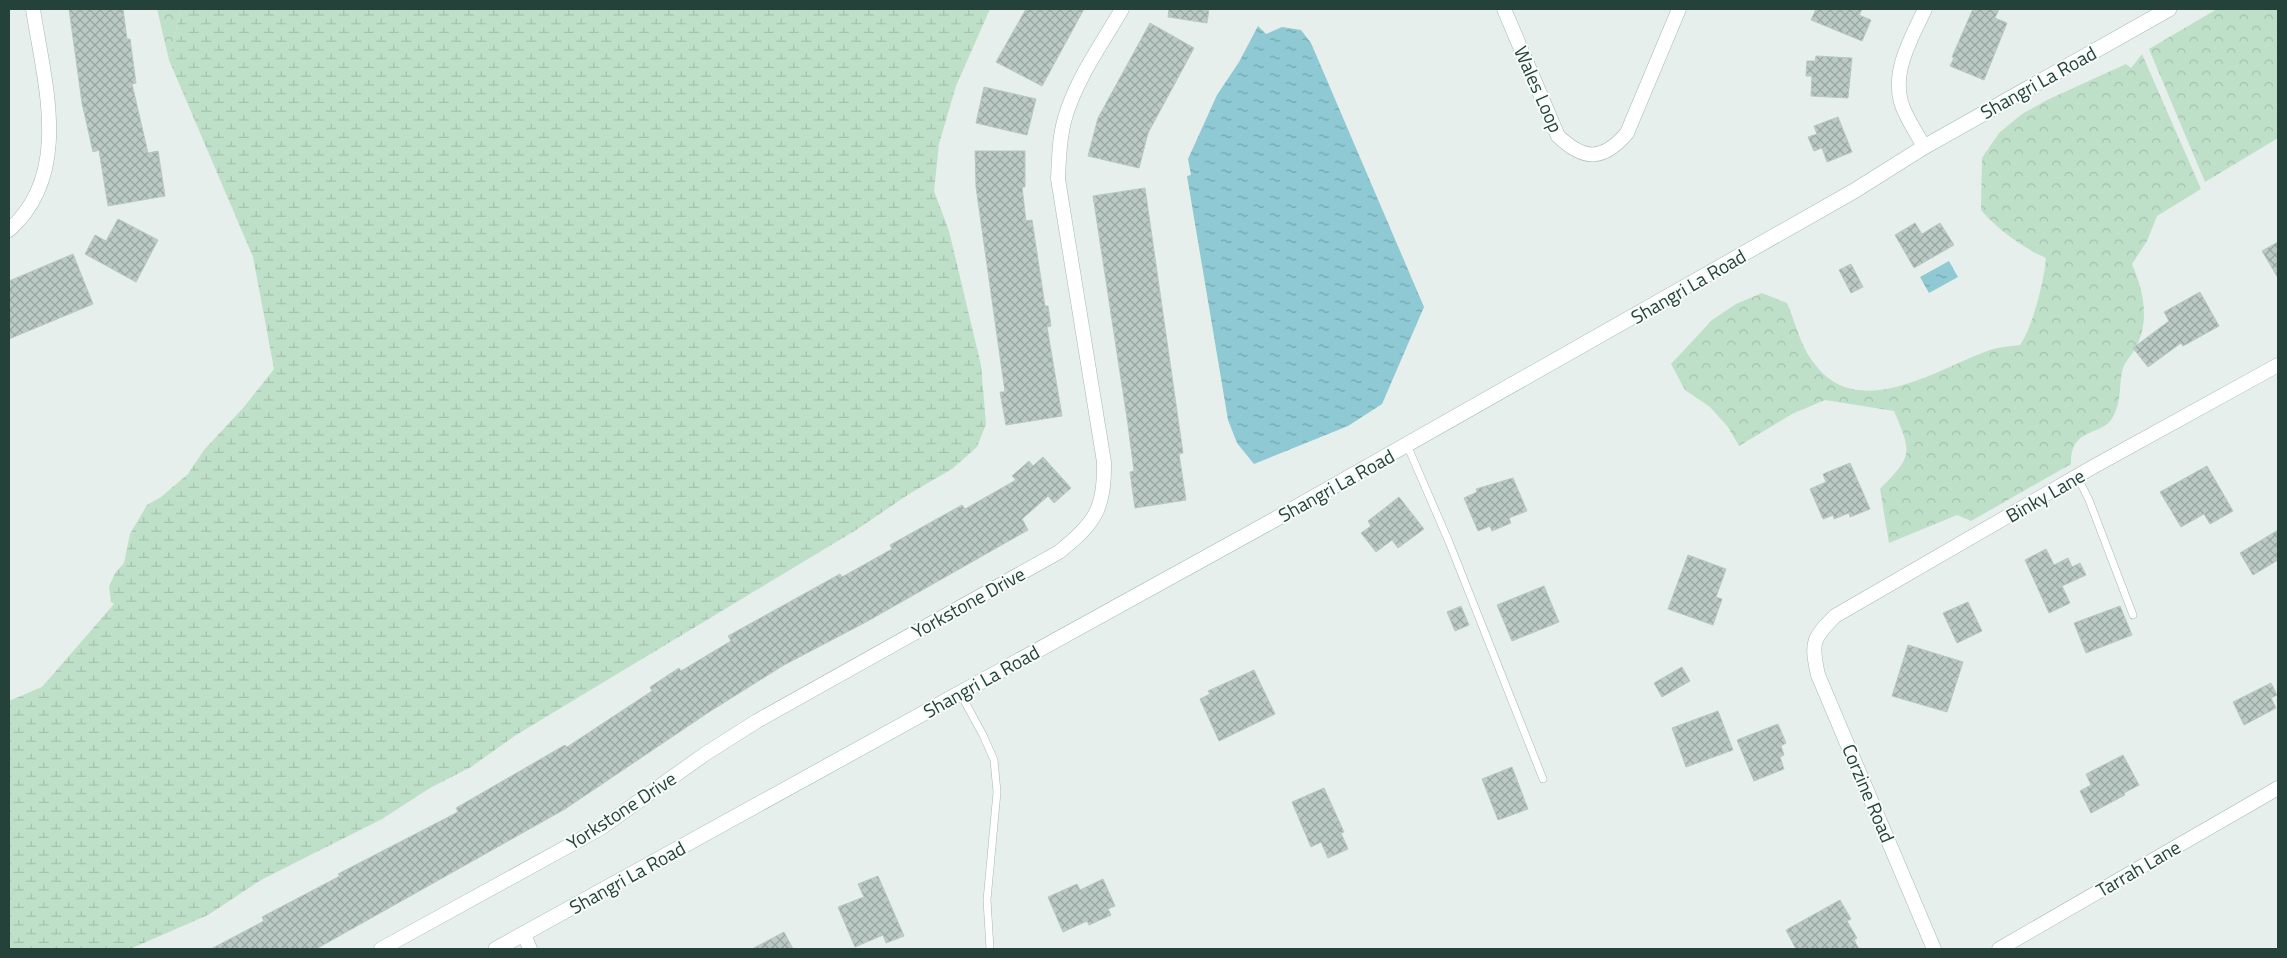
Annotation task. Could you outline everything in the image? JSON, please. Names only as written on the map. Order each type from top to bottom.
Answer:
[{"type":"street","points":[[9,230],[21,220],[32,204],[48,164],[50,148],[48,109],[33,9]]},
{"type":"street","name":"Yorkstone Drive","points":[[381,949],[601,828],[705,754],[757,721],[1059,552],[1083,533],[1098,512],[1104,486],[1104,462],[1058,179],[1060,146],[1064,119],[1072,94],[1122,9]]},
{"type":"street","name":"Wales Loop","points":[[1504,9],[1558,136],[1574,151],[1594,155],[1615,148],[1627,133],[1679,9]]},
{"type":"street","points":[[1924,147],[1901,103],[1898,83],[1909,44],[1925,9]]},
{"type":"street","name":"Shangri La Road","points":[[496,949],[1408,445],[1854,191],[1924,147],[2169,9]]},
{"type":"street","name":"Binky Lane","points":[[1817,634],[1835,616],[2077,476],[2278,365]]},
{"type":"street","name":"Corzine Road","points":[[1817,634],[1814,655],[1818,676],[1934,949]]},
{"type":"street","name":"Tarrah Lane","points":[[1999,949],[2278,788]]},
{"type":"street","points":[[524,934],[530,949]]},
{"type":"lane","points":[[1408,445],[1449,542],[1543,779]]},
{"type":"lane","points":[[2077,476],[2090,500],[2133,615]]},
{"type":"lane","points":[[960,693],[984,735],[994,760],[997,792],[987,900],[990,949]]},
{"type":"green space","points":[[157,9],[181,9],[169,60]]},
{"type":"green space","points":[[181,9],[990,9],[956,86],[939,144],[934,191],[949,231],[981,365],[986,424],[977,447],[952,469],[909,494],[856,530],[516,735],[471,767],[430,788],[382,819],[261,880],[208,915],[130,949],[9,949],[9,701],[42,687],[114,604],[111,602],[109,587],[115,573],[124,563],[130,534],[147,505],[161,497],[188,474],[204,450],[244,407],[274,369],[253,257],[169,60]]},
{"type":"green space","points":[[2217,9],[2278,9],[2278,138],[2205,182],[2149,49]]},
{"type":"green space","points":[[2142,54],[2201,189],[2157,216],[2147,241],[2132,264],[2144,304],[2141,335],[2136,348],[2123,368],[2119,401],[2115,414],[2106,425],[2080,438],[2072,452],[2071,464],[1971,521],[1957,515],[1889,543],[1880,489],[1899,469],[1906,453],[1904,436],[1894,411],[1825,400],[1792,414],[1739,446],[1728,427],[1710,407],[1685,390],[1671,364],[1712,320],[1736,304],[1762,293],[1787,303],[1811,359],[1829,379],[1850,389],[1873,391],[1897,387],[1990,350],[2020,345],[2025,337],[2037,303],[2046,258],[2028,249],[2011,237],[1981,210],[1982,158],[1999,133],[2022,114],[2047,100],[2126,64],[2131,68]]},
{"type":"water","points":[[1258,26],[1266,34],[1282,27],[1301,30],[1311,43],[1424,307],[1382,404],[1348,426],[1254,464],[1237,443],[1228,420],[1187,176],[1191,175],[1188,159],[1217,95],[1239,62]]},
{"type":"water","points":[[1949,261],[1958,277],[1929,293],[1920,277]]},
{"type":"building","points":[[69,9],[123,9],[127,39],[130,39],[136,83],[132,84],[148,153],[158,151],[165,196],[108,206],[99,150],[93,152],[82,103]]},
{"type":"building","points":[[1026,9],[1084,9],[1042,86],[996,62]]},
{"type":"building","points":[[1169,9],[1209,9],[1207,23],[1168,17]]},
{"type":"building","points":[[1816,9],[1862,9],[1859,15],[1871,20],[1862,41],[1811,20]]},
{"type":"building","points":[[1973,9],[1999,9],[1995,18],[2007,23],[1984,80],[1950,66],[1954,58],[1952,57]]},
{"type":"building","points":[[1150,23],[1194,48],[1148,133],[1139,168],[1088,156],[1098,118]]},
{"type":"building","points":[[1816,56],[1852,58],[1848,98],[1811,96],[1812,76],[1806,76],[1807,61],[1815,61]]},
{"type":"building","points":[[984,87],[1036,99],[1027,135],[976,123]]},
{"type":"building","points":[[1838,117],[1852,152],[1827,162],[1822,148],[1814,151],[1808,137],[1817,134],[1814,126]]},
{"type":"building","points":[[975,151],[1025,151],[1025,187],[1022,187],[1026,221],[1032,220],[1045,306],[1048,306],[1051,326],[1047,327],[1062,416],[1006,425],[1000,392],[1005,392],[976,187]]},
{"type":"building","points":[[1145,188],[1183,453],[1179,454],[1186,500],[1135,508],[1130,472],[1134,471],[1128,425],[1093,196]]},
{"type":"building","points":[[118,219],[158,240],[136,282],[85,254],[95,235],[106,241]]},
{"type":"building","points":[[1915,223],[1922,234],[1940,223],[1954,245],[1914,268],[1895,235]]},
{"type":"building","points":[[2278,242],[2278,278],[2262,251]]},
{"type":"building","points":[[73,254],[93,304],[9,339],[9,281]]},
{"type":"building","points":[[1851,264],[1863,287],[1851,293],[1839,270]]},
{"type":"building","points":[[2200,292],[2219,326],[2183,346],[2181,343],[2148,367],[2133,348],[2169,321],[2164,312]]},
{"type":"building","points":[[1043,457],[1071,488],[1054,503],[1048,496],[1022,519],[1028,530],[866,622],[784,665],[709,712],[565,809],[316,949],[211,949],[264,921],[262,917],[340,876],[338,874],[458,812],[456,808],[565,745],[567,747],[652,691],[650,687],[679,668],[681,671],[731,641],[728,636],[840,574],[842,577],[892,549],[890,545],[962,505],[965,509],[1016,480],[1012,476],[1029,461],[1033,466]]},
{"type":"building","points":[[1850,463],[1870,509],[1850,517],[1849,513],[1834,519],[1833,515],[1823,519],[1810,489],[1826,482],[1823,474]]},
{"type":"building","points":[[2207,466],[2233,511],[2210,524],[2204,514],[2181,527],[2160,492]]},
{"type":"building","points":[[1513,478],[1527,511],[1509,518],[1511,523],[1492,531],[1490,526],[1478,531],[1464,498],[1477,492],[1476,489]]},
{"type":"building","points":[[1399,497],[1424,529],[1398,548],[1392,540],[1376,552],[1361,533],[1371,526],[1368,521]]},
{"type":"building","points":[[2278,530],[2278,560],[2253,575],[2240,553]]},
{"type":"building","points":[[2046,549],[2054,565],[2068,558],[2072,567],[2080,563],[2086,575],[2062,586],[2070,603],[2049,613],[2025,560]]},
{"type":"building","points":[[1688,555],[1726,569],[1716,597],[1722,599],[1713,625],[1668,609]]},
{"type":"building","points":[[1544,586],[1559,622],[1512,641],[1497,605]]},
{"type":"building","points":[[1968,602],[1982,631],[1957,643],[1943,613]]},
{"type":"building","points":[[1461,606],[1469,625],[1455,631],[1447,612]]},
{"type":"building","points":[[2120,606],[2132,635],[2086,653],[2074,623]]},
{"type":"building","points":[[1908,645],[1963,662],[1947,712],[1892,696]]},
{"type":"building","points":[[1682,667],[1690,681],[1662,697],[1654,683]]},
{"type":"building","points":[[1254,670],[1275,714],[1219,741],[1200,699],[1210,694],[1208,691]]},
{"type":"building","points":[[2271,683],[2277,695],[2271,698],[2276,708],[2244,725],[2233,702]]},
{"type":"building","points":[[1718,711],[1733,750],[1686,767],[1672,728]]},
{"type":"building","points":[[1778,724],[1786,743],[1781,746],[1784,755],[1780,757],[1784,769],[1754,781],[1737,740]]},
{"type":"building","points":[[2123,755],[2139,785],[2124,793],[2125,795],[2091,813],[2080,791],[2091,785],[2086,774]]},
{"type":"building","points":[[1512,767],[1528,809],[1498,820],[1482,779]]},
{"type":"building","points":[[1324,788],[1344,832],[1341,833],[1348,849],[1328,858],[1321,842],[1311,847],[1292,802]]},
{"type":"building","points":[[878,876],[904,936],[886,943],[883,935],[855,947],[838,907],[864,897],[858,884]]},
{"type":"building","points":[[1103,879],[1115,906],[1108,909],[1111,915],[1089,925],[1087,921],[1063,932],[1048,897],[1077,884],[1080,890]]},
{"type":"building","points":[[1840,900],[1851,919],[1847,921],[1857,938],[1854,940],[1859,949],[1796,949],[1786,930]]},
{"type":"building","points":[[784,932],[793,949],[752,949]]}]
